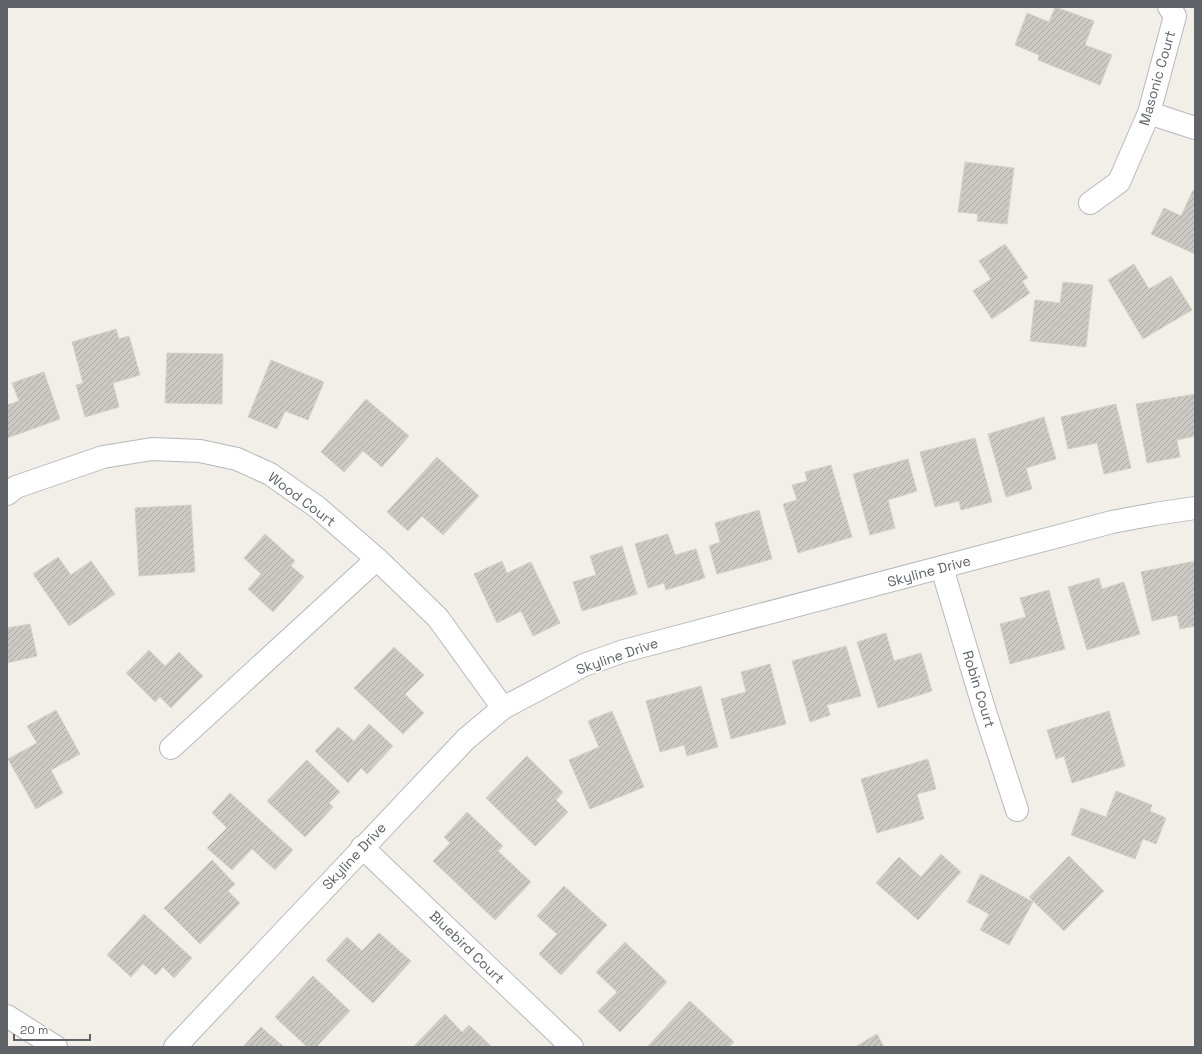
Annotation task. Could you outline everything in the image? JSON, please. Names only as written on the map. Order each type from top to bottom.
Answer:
[{"type":"street","name":"Masonic Court","points":[[1090,203],[1119,182],[1149,113],[1175,16],[1170,7]]},
{"type":"street","points":[[1149,113],[1195,128]]},
{"type":"street","name":"Wood Court","points":[[7,494],[16,487],[103,457],[152,449],[200,451],[237,459],[270,474],[317,507],[377,559],[438,618],[503,708]]},
{"type":"street","name":"Skyline Drive","points":[[174,1047],[466,739],[503,708],[584,665],[624,651],[1112,522],[1195,508]]},
{"type":"street","points":[[171,748],[377,559]]},
{"type":"street","name":"Robin Court","points":[[942,568],[985,712],[1017,810]]},
{"type":"street","name":"Bluebird Court","points":[[362,847],[572,1047]]},
{"type":"street","points":[[7,1016],[56,1047]]},
{"type":"building","points":[[1055,7],[1094,21],[1085,45],[1112,55],[1100,85],[1038,60],[1039,55],[1015,45],[1027,13],[1049,22]]},
{"type":"building","points":[[965,162],[1014,168],[1007,224],[977,221],[978,214],[958,212]]},
{"type":"building","points":[[1193,190],[1195,191],[1195,254],[1151,234],[1164,208],[1181,216]]},
{"type":"building","points":[[1005,244],[1028,278],[1022,281],[1030,293],[992,319],[973,291],[991,279],[979,261]]},
{"type":"building","points":[[1134,264],[1149,289],[1171,276],[1192,310],[1143,339],[1108,280]]},
{"type":"building","points":[[1063,282],[1093,285],[1086,347],[1030,341],[1035,300],[1060,303]]},
{"type":"building","points":[[116,329],[119,339],[129,336],[140,375],[113,383],[119,407],[85,417],[76,385],[83,383],[72,342]]},
{"type":"building","points":[[167,353],[223,354],[222,404],[165,403]]},
{"type":"building","points":[[271,360],[324,382],[308,420],[285,411],[277,429],[248,417]]},
{"type":"building","points":[[44,372],[60,419],[7,438],[7,405],[19,401],[12,383]]},
{"type":"building","points":[[1195,394],[1195,436],[1177,440],[1180,457],[1147,463],[1136,404]]},
{"type":"building","points":[[366,399],[409,436],[382,467],[363,451],[344,472],[321,452]]},
{"type":"building","points":[[1116,404],[1131,468],[1104,474],[1097,443],[1068,449],[1061,417]]},
{"type":"building","points":[[1044,417],[1056,459],[1026,468],[1032,489],[1006,497],[988,434]]},
{"type":"building","points":[[975,438],[992,502],[961,510],[959,501],[935,507],[920,452]]},
{"type":"building","points":[[437,457],[479,496],[443,535],[422,516],[408,531],[387,512]]},
{"type":"building","points":[[908,459],[917,491],[888,500],[895,528],[870,535],[853,474]]},
{"type":"building","points":[[831,465],[852,537],[798,553],[783,504],[797,500],[792,485],[807,481],[805,472]]},
{"type":"building","points":[[191,505],[195,572],[139,576],[135,508]]},
{"type":"building","points":[[759,510],[772,559],[717,574],[709,546],[720,542],[715,523]]},
{"type":"building","points":[[265,534],[295,561],[291,566],[304,577],[273,612],[248,589],[261,574],[244,558]]},
{"type":"building","points":[[668,534],[675,555],[696,549],[705,578],[666,590],[664,583],[648,588],[635,544]]},
{"type":"building","points":[[622,546],[637,594],[582,611],[573,582],[596,575],[590,556]]},
{"type":"building","points":[[58,557],[71,575],[91,561],[115,594],[69,626],[33,574]]},
{"type":"building","points":[[502,561],[507,573],[531,562],[560,623],[533,636],[521,611],[497,623],[474,574]]},
{"type":"building","points":[[1195,561],[1195,626],[1180,629],[1177,615],[1152,621],[1141,572]]},
{"type":"building","points":[[1099,578],[1102,589],[1124,582],[1140,634],[1087,650],[1068,587]]},
{"type":"building","points":[[1049,590],[1065,649],[1010,664],[1000,624],[1026,617],[1020,598]]},
{"type":"building","points":[[30,624],[37,656],[7,663],[7,628]]},
{"type":"building","points":[[886,633],[894,661],[921,653],[932,691],[878,708],[857,642]]},
{"type":"building","points":[[846,646],[861,696],[827,705],[830,715],[810,722],[792,661]]},
{"type":"building","points":[[394,647],[424,675],[405,694],[424,713],[403,734],[354,688]]},
{"type":"building","points":[[149,650],[165,666],[179,652],[203,676],[171,708],[160,697],[155,702],[126,673]]},
{"type":"building","points":[[770,664],[786,724],[731,739],[721,699],[746,692],[741,672]]},
{"type":"building","points":[[701,686],[718,747],[687,756],[684,745],[660,752],[646,701]]},
{"type":"building","points":[[56,710],[80,754],[51,770],[63,793],[36,809],[8,759],[37,743],[27,726]]},
{"type":"building","points":[[612,711],[644,787],[590,809],[569,760],[599,747],[588,721]]},
{"type":"building","points":[[1109,711],[1125,766],[1072,783],[1064,756],[1056,759],[1047,730]]},
{"type":"building","points":[[369,724],[393,746],[367,774],[361,768],[348,783],[315,751],[338,727],[354,741]]},
{"type":"building","points":[[527,756],[563,792],[556,800],[568,812],[535,846],[486,798]]},
{"type":"building","points":[[928,759],[936,789],[917,794],[924,819],[877,833],[861,779]]},
{"type":"building","points":[[307,760],[340,792],[329,803],[333,807],[305,837],[267,801]]},
{"type":"building","points":[[1116,791],[1152,805],[1150,811],[1166,818],[1156,844],[1143,839],[1135,859],[1071,835],[1081,808],[1106,817]]},
{"type":"building","points":[[230,793],[293,850],[275,870],[252,849],[232,870],[207,848],[227,828],[212,813]]},
{"type":"building","points":[[467,812],[503,846],[498,851],[531,882],[495,920],[433,861],[450,843],[444,837]]},
{"type":"building","points":[[941,854],[961,872],[918,920],[876,883],[899,857],[921,877]]},
{"type":"building","points":[[1069,856],[1104,891],[1064,931],[1029,897]]},
{"type":"building","points":[[212,860],[235,884],[228,891],[240,903],[200,944],[164,908]]},
{"type":"building","points":[[981,874],[1033,902],[1009,945],[980,930],[989,914],[967,902]]},
{"type":"building","points":[[564,886],[607,925],[561,975],[539,954],[557,934],[537,916]]},
{"type":"building","points":[[144,914],[192,958],[174,978],[163,967],[156,975],[143,964],[131,977],[107,955]]},
{"type":"building","points":[[379,933],[411,961],[373,1003],[326,960],[347,937],[362,951]]},
{"type":"building","points":[[625,942],[667,982],[620,1032],[598,1011],[617,992],[596,972]]},
{"type":"building","points":[[313,976],[350,1011],[316,1047],[307,1047],[275,1017]]},
{"type":"building","points":[[690,1001],[734,1042],[729,1047],[647,1047]]},
{"type":"building","points":[[445,1014],[462,1032],[469,1025],[491,1046],[413,1047]]},
{"type":"building","points":[[261,1027],[284,1047],[243,1047]]},
{"type":"building","points":[[877,1034],[884,1047],[855,1047]]}]
